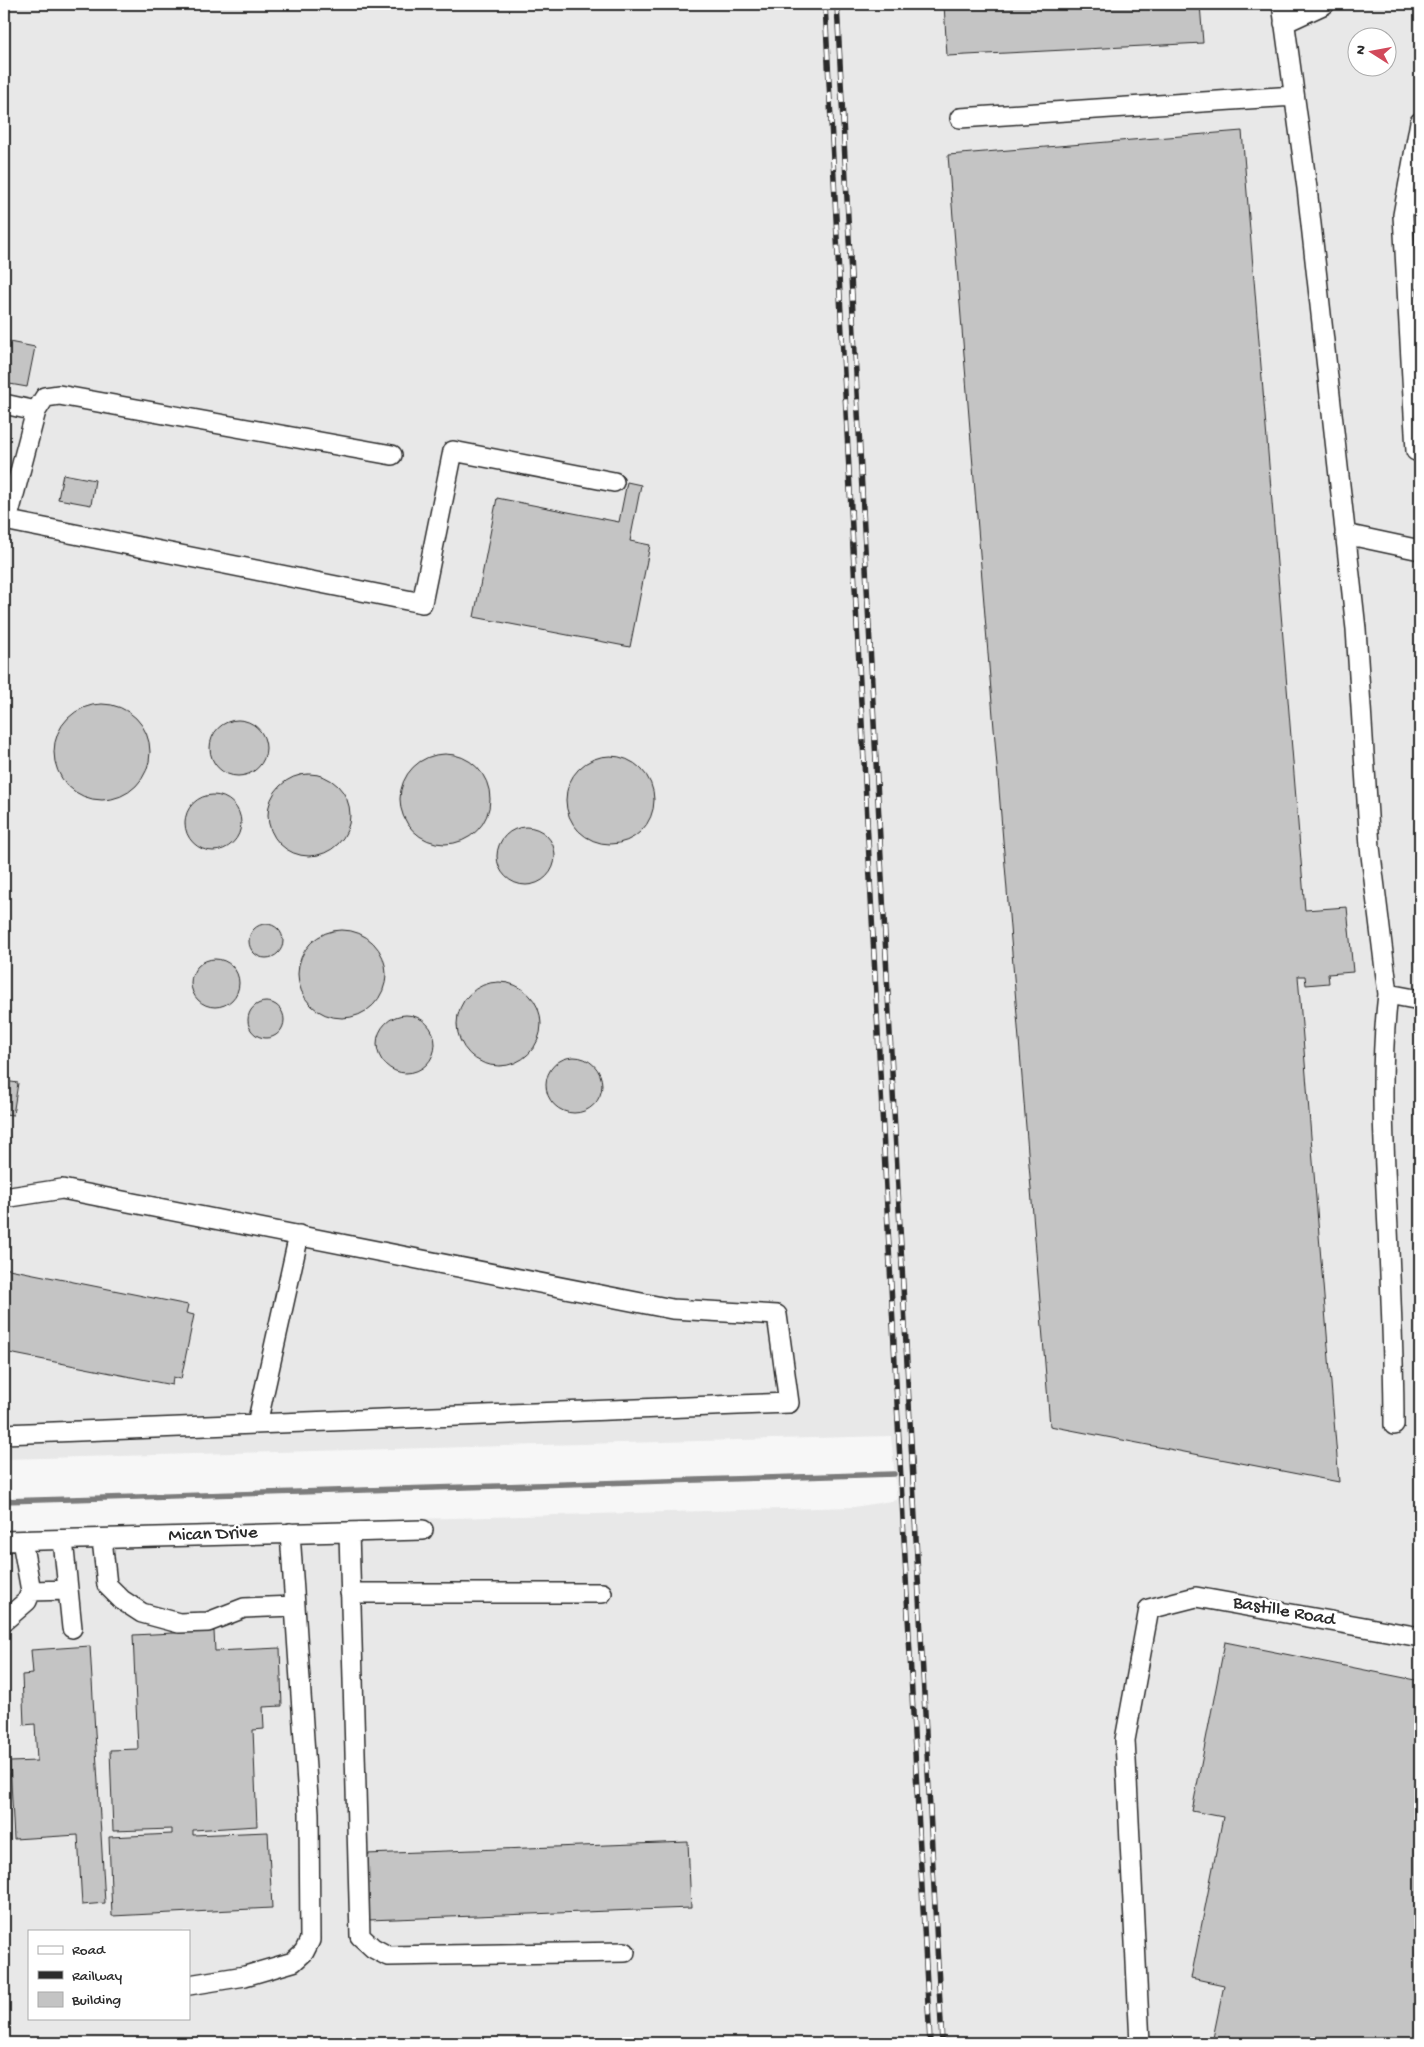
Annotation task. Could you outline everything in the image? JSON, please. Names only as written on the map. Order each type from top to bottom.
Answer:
[{"type":"street","points":[[1282,4],[1307,188],[1356,629],[1370,847],[1388,994],[1385,1018],[1383,1132],[1394,1342],[1394,1425]]},
{"type":"street","points":[[1284,23],[1323,4]]},
{"type":"street","points":[[960,118],[1294,96]]},
{"type":"street","points":[[1420,122],[1403,215],[1416,451],[1420,452]]},
{"type":"street","points":[[392,455],[59,395],[45,397],[36,411],[5,521],[422,603],[453,451],[614,482]]},
{"type":"street","points":[[4,404],[36,411]]},
{"type":"street","points":[[1345,534],[1420,550]]},
{"type":"street","points":[[1388,994],[1420,1000]]},
{"type":"street","points":[[4,1198],[62,1189],[672,1308],[777,1315],[789,1403],[4,1434]]},
{"type":"street","points":[[257,1424],[299,1236]]},
{"type":"street","name":"Mican Drive","points":[[13,1541],[423,1530]]},
{"type":"street","points":[[349,1532],[360,1936],[373,1948],[388,1956],[625,1952]]},
{"type":"street","points":[[190,1985],[245,1976],[293,1962],[304,1952],[310,1940],[310,1813],[290,1533]]},
{"type":"street","points":[[102,1539],[107,1585],[122,1600],[142,1613],[179,1623],[208,1622],[244,1608],[295,1606]]},
{"type":"street","points":[[64,1540],[72,1628]]},
{"type":"street","points":[[4,1621],[27,1601],[32,1591],[13,1541]]},
{"type":"street","points":[[32,1591],[68,1590]]},
{"type":"street","points":[[350,1593],[602,1593]]},
{"type":"street","name":"Bastille Road","points":[[1140,2043],[1125,1740],[1149,1609],[1196,1597],[1420,1637]]},
{"type":"shaded area","points":[[4,4],[1420,4],[1420,2043],[4,2043],[4,1530],[854,1507],[897,1500],[891,1436],[4,1459]]},
{"type":"building","points":[[944,4],[1200,4],[1203,43],[947,56]]},
{"type":"building","points":[[1242,131],[1305,910],[1347,907],[1353,972],[1328,974],[1329,983],[1306,985],[1305,976],[1298,976],[1339,1482],[1050,1426],[948,155]]},
{"type":"building","points":[[4,341],[35,347],[27,387],[4,383]]},
{"type":"building","points":[[63,474],[95,480],[91,505],[58,499]]},
{"type":"building","points":[[627,482],[641,485],[630,541],[650,545],[630,647],[474,617],[497,498],[619,522]]},
{"type":"building","points":[[102,704],[120,708],[136,718],[146,734],[150,752],[146,770],[136,786],[120,796],[102,800],[84,796],[68,786],[58,770],[54,752],[58,734],[68,718],[84,708]]},
{"type":"building","points":[[238,720],[249,722],[258,728],[264,737],[266,748],[264,759],[258,768],[249,774],[238,776],[227,774],[218,768],[212,759],[210,748],[212,737],[218,728],[227,722]]},
{"type":"building","points":[[445,754],[462,758],[477,767],[486,782],[490,799],[486,816],[477,831],[462,840],[445,844],[428,840],[413,831],[404,816],[400,799],[404,782],[413,767],[428,758]]},
{"type":"building","points":[[610,756],[627,759],[641,769],[651,783],[654,800],[651,817],[641,831],[627,841],[610,844],[593,841],[579,831],[569,817],[566,800],[569,783],[579,769],[593,759]]},
{"type":"building","points":[[309,774],[325,777],[338,786],[347,799],[350,815],[347,831],[338,844],[325,853],[309,856],[293,853],[280,844],[271,831],[268,815],[271,799],[280,786],[293,777]]},
{"type":"building","points":[[207,795],[219,795],[229,799],[237,807],[241,823],[237,839],[229,847],[219,851],[207,851],[197,847],[189,839],[185,829],[185,817],[189,807],[197,799]]},
{"type":"building","points":[[520,827],[532,827],[547,835],[555,850],[555,862],[547,877],[532,885],[520,885],[505,877],[497,862],[497,850],[505,835]]},
{"type":"building","points":[[266,924],[278,929],[283,941],[278,953],[266,958],[254,953],[249,941],[254,929]]},
{"type":"building","points":[[342,930],[359,934],[373,943],[382,957],[386,974],[382,991],[373,1005],[359,1014],[342,1018],[325,1014],[311,1005],[302,991],[298,974],[302,957],[311,943],[325,934]]},
{"type":"building","points":[[210,959],[220,959],[232,966],[239,978],[239,988],[232,1000],[220,1007],[210,1007],[202,1003],[195,996],[191,988],[191,978],[195,970],[202,963]]},
{"type":"building","points":[[499,982],[515,985],[529,994],[538,1008],[541,1024],[538,1040],[529,1054],[515,1063],[499,1066],[483,1063],[469,1054],[460,1040],[457,1024],[460,1008],[469,994],[483,985]]},
{"type":"building","points":[[266,1002],[273,1003],[279,1007],[283,1013],[283,1027],[279,1033],[273,1037],[266,1038],[259,1037],[253,1033],[249,1027],[248,1020],[249,1013],[253,1007],[259,1003]]},
{"type":"building","points":[[406,1015],[422,1020],[430,1028],[435,1044],[430,1060],[422,1068],[406,1073],[390,1068],[382,1060],[377,1044],[382,1028],[390,1020]]},
{"type":"building","points":[[569,1057],[579,1057],[594,1065],[600,1074],[602,1085],[600,1096],[594,1105],[579,1113],[569,1113],[558,1108],[551,1101],[546,1090],[546,1080],[551,1069],[558,1062]]},
{"type":"building","points":[[4,1081],[18,1083],[13,1115],[4,1114]]},
{"type":"building","points":[[4,1268],[188,1305],[186,1313],[194,1315],[181,1379],[173,1377],[172,1385],[4,1352]]},
{"type":"building","points":[[214,1631],[215,1651],[280,1648],[282,1706],[263,1707],[264,1729],[253,1730],[257,1826],[193,1830],[193,1835],[268,1832],[272,1908],[112,1916],[109,1837],[172,1834],[172,1829],[113,1831],[110,1750],[138,1749],[133,1635]]},
{"type":"building","points":[[1225,1642],[1420,1681],[1420,2043],[1212,2043],[1224,1985],[1191,1978],[1223,1817],[1192,1811]]},
{"type":"building","points":[[90,1646],[105,1903],[82,1905],[78,1835],[14,1839],[10,1762],[37,1761],[35,1724],[24,1725],[22,1675],[33,1674],[31,1650]]},
{"type":"building","points":[[688,1842],[691,1908],[368,1920],[366,1854]]},
{"type":"building","points":[[652,2038],[652,2043],[586,2043],[586,2041]]},
{"type":"waterway","points":[[4,1501],[894,1474]]},
{"type":"railway","points":[[825,4],[930,2043]]},
{"type":"railway","points":[[837,4],[942,2043]]}]
